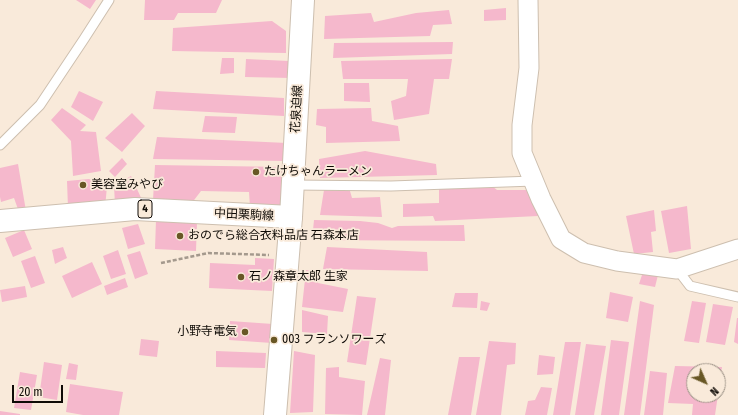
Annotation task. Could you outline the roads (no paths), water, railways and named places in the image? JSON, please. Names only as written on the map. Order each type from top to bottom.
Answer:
[{"type":"main road","name":"花泉迫線","points":[[291,217],[303,0]]},
{"type":"main road","name":"中田栗駒線","points":[[0,221],[135,209],[291,217],[275,415]]},
{"type":"street","points":[[528,0],[529,68],[522,125],[522,153],[561,239],[584,253],[616,261],[677,269],[738,249]]},
{"type":"lane","points":[[0,145],[40,105],[109,0]]},
{"type":"lane","points":[[292,185],[391,186],[534,181]]},
{"type":"lane","points":[[677,269],[690,286],[738,297]]},
{"type":"place","name":"たけちゃんラーメン","points":[[256,172]]},
{"type":"place","name":"美容室みやび","points":[[83,185]]},
{"type":"place","name":"おのでら総合衣料品店 石森本店","points":[[180,236]]},
{"type":"place","name":"石ノ森章太郎 生家","points":[[241,277]]},
{"type":"place","name":"小野寺電気","points":[[245,332]]},
{"type":"place","name":"003 フランソワーズ","points":[[274,340]]}]
